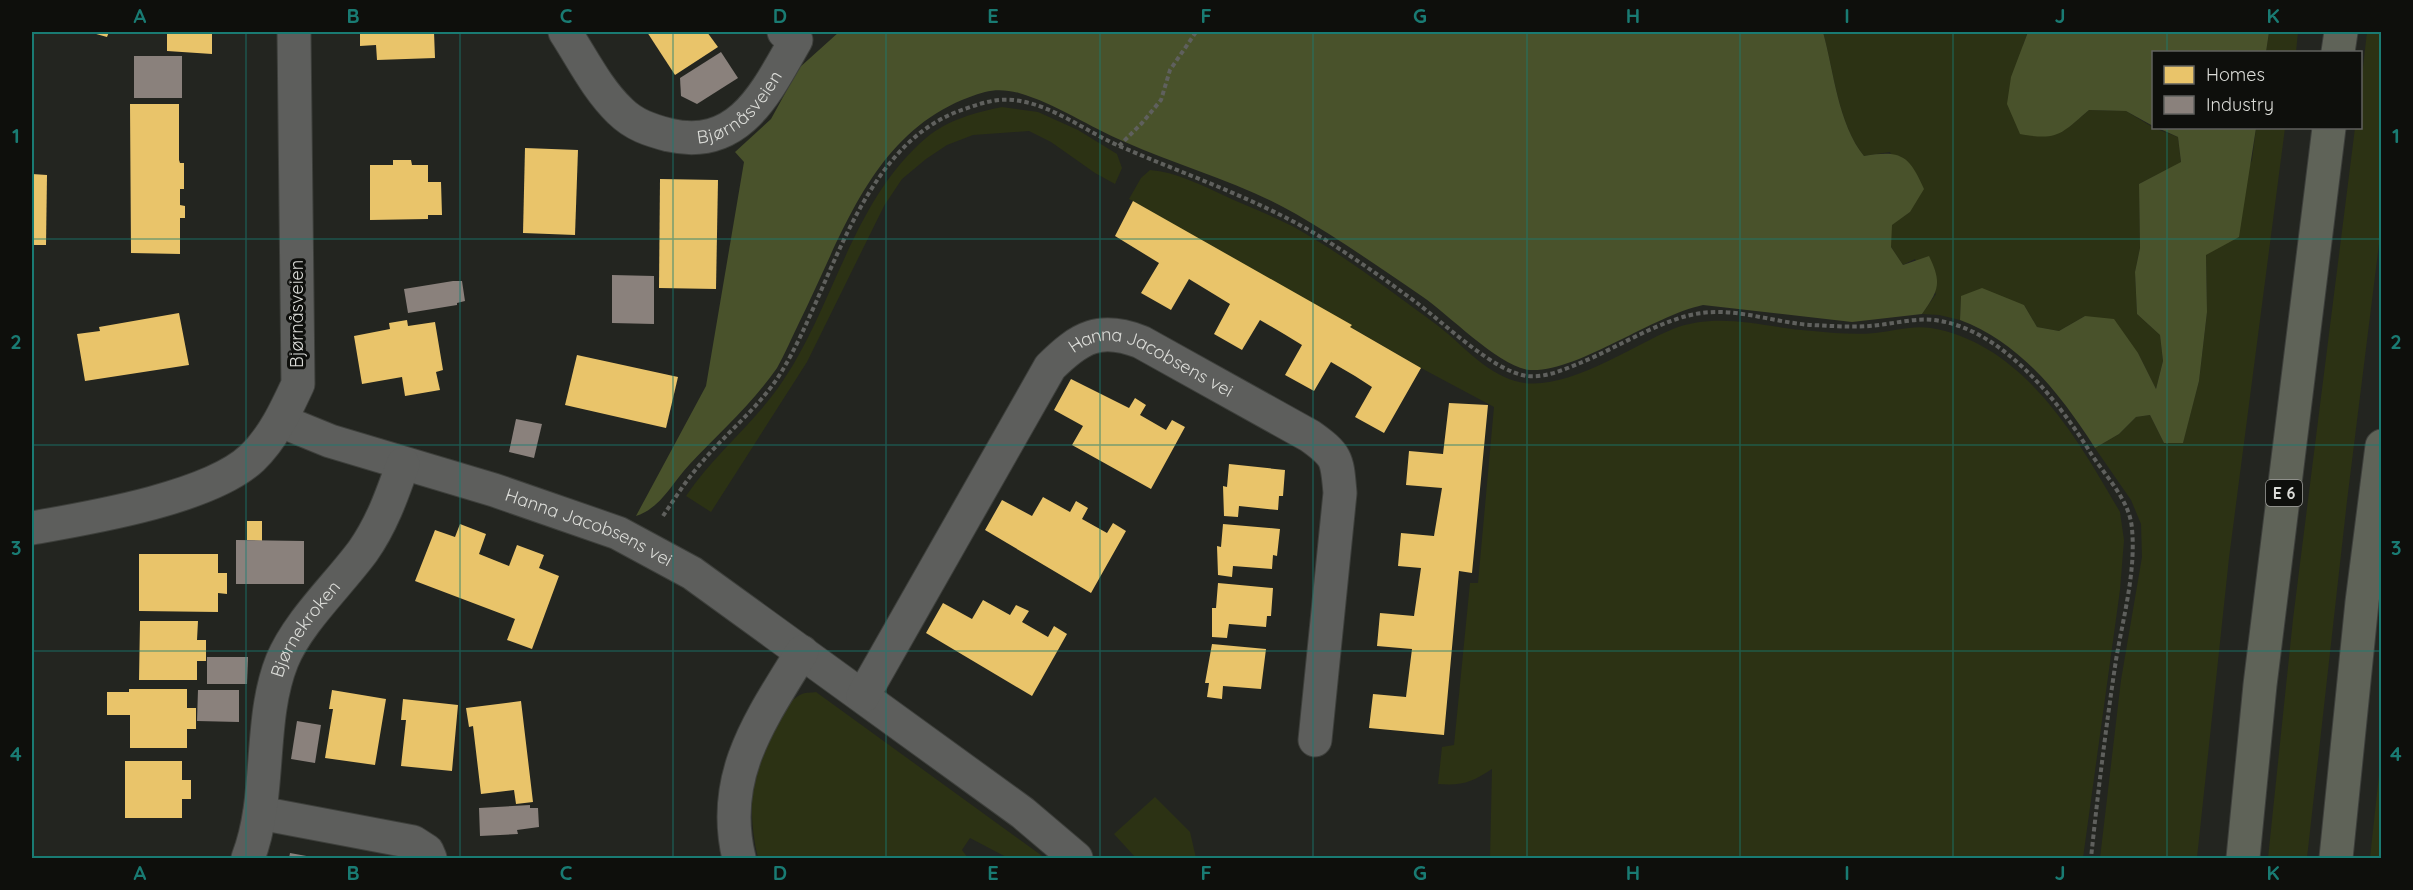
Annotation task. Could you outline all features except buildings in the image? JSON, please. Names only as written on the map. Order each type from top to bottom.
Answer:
[{"type":"highway","points":[[2338,51],[2341,32]]},
{"type":"highway","name":"E 6","points":[[2243,858],[2260,685],[2329,129]]},
{"type":"highway","points":[[2336,858],[2362,602],[2382,446]]},
{"type":"street","name":"Bjørnåsveien","points":[[32,528],[166,500],[220,478],[252,459],[281,420],[298,384],[294,32]]},
{"type":"street","name":"Bjørnåsveien","points":[[565,32],[620,111],[645,129],[684,138],[709,135],[733,127],[762,99],[790,36]]},
{"type":"street","name":"Hanna Jacobsens vei","points":[[863,696],[1050,367],[1082,339],[1100,334],[1120,334],[1141,342],[1310,436],[1331,450],[1338,464],[1340,493],[1315,740]]},
{"type":"street","name":"Hanna Jacobsens vei","points":[[281,420],[330,441],[494,490],[618,533],[692,573],[1023,813],[1076,858]]},
{"type":"street","name":"Bjørnekroken","points":[[248,858],[260,813],[272,706],[282,661],[297,636],[364,550],[385,514],[403,464]]},
{"type":"street","points":[[739,858],[732,806],[747,747],[802,652]]},
{"type":"street","points":[[260,813],[413,842],[427,851],[430,858]]},
{"type":"path","points":[[1119,146],[1161,100],[1170,70],[1196,32]]},
{"type":"path","points":[[643,547],[701,462],[761,400],[783,370],[871,191],[904,148],[927,128],[946,116],[997,99],[1017,100],[1049,111],[1119,146],[1294,220],[1414,300],[1489,360],[1510,371],[1528,376],[1545,376],[1680,317],[1710,312],[1795,324],[1844,327],[1931,319],[1968,330],[1992,344],[2034,378],[2052,398],[2122,498],[2132,522],[2131,567],[2110,698],[2091,858]]},
{"type":"green space","points":[[839,32],[1823,32],[1838,97],[1855,143],[1864,156],[1895,155],[1908,162],[1924,189],[1910,212],[1892,225],[1891,247],[1903,265],[1929,256],[1936,273],[1937,286],[1922,314],[1852,322],[1703,305],[1661,320],[1569,363],[1549,369],[1530,370],[1518,367],[1490,351],[1423,297],[1360,254],[1276,203],[1125,142],[1033,98],[1011,91],[989,91],[947,107],[915,129],[889,155],[867,186],[848,219],[777,368],[757,394],[689,465],[666,494],[652,507],[636,516],[706,386],[744,162],[735,152],[771,119],[799,68]]},
{"type":"green space","points":[[1823,32],[2028,32],[2023,45],[2069,127],[2089,110],[2126,111],[2152,127],[2152,129],[2178,137],[2181,163],[2139,184],[2140,248],[2135,272],[2137,314],[2160,335],[2163,361],[2156,389],[2138,353],[2085,316],[2059,331],[2037,327],[2024,305],[1961,296],[1960,320],[1922,314],[1936,294],[1915,259],[1903,265],[1891,247],[1891,225],[1910,212],[1890,152],[1864,156],[1848,129]]},
{"type":"green space","points":[[2028,32],[2269,32],[2266,51],[2152,51],[2152,125],[2126,111],[2089,110],[2058,134],[2043,137],[2020,134],[2007,104],[2011,77]]},
{"type":"green space","points":[[2269,32],[2298,32],[2296,51],[2266,51]]},
{"type":"green space","points":[[2367,32],[2381,32],[2381,228],[2347,501],[2307,858],[2268,858],[2293,619],[2355,129],[2362,129],[2362,76]]},
{"type":"green space","points":[[1002,107],[1038,112],[1078,130],[1117,154],[1122,168],[1115,184],[1051,142],[1029,131],[973,135],[947,145],[926,159],[902,179],[884,206],[807,362],[711,512],[686,496],[778,388],[814,325],[861,225],[900,164],[926,138],[943,126],[973,114]]},
{"type":"green space","points":[[2160,129],[2256,129],[2239,237],[2206,255],[2207,312],[2199,381],[2183,443],[2164,443],[2150,415],[2136,417],[2119,434],[2095,448],[2068,409],[2038,373],[2002,342],[1960,320],[1961,296],[1982,288],[2024,305],[2037,327],[2059,331],[2085,316],[2114,319],[2138,353],[2156,389],[2163,361],[2160,335],[2137,314],[2135,272],[2140,248],[2139,184],[2181,162],[2178,137]]},
{"type":"green space","points":[[2256,129],[2285,129],[2229,558],[2197,858],[2100,858],[2121,680],[2142,557],[2141,524],[2131,500],[2095,448],[2119,434],[2136,417],[2150,415],[2164,443],[2183,442],[2199,381],[2207,312],[2206,255],[2252,160]]},
{"type":"green space","points":[[1150,170],[1169,173],[1198,183],[1284,222],[1311,237],[1366,273],[1437,325],[1483,364],[1503,377],[1515,381],[1533,384],[1574,375],[1673,329],[1708,321],[1743,322],[1851,334],[1924,327],[1964,337],[1994,353],[2044,398],[2066,425],[2120,512],[2124,540],[2120,590],[2083,858],[1490,858],[1492,769],[1467,782],[1438,784],[1442,747],[1454,745],[1470,583],[1478,583],[1494,407],[1421,368],[1129,199],[1141,178]]},
{"type":"green space","points":[[816,692],[1045,858],[1008,858],[970,838],[962,850],[968,858],[758,858],[753,827],[752,794],[762,754],[775,724],[792,700],[805,693]]},
{"type":"green space","points":[[2381,756],[2381,858],[2370,858]]},
{"type":"green space","points":[[1155,797],[1190,832],[1196,858],[1136,858],[1114,834]]}]
